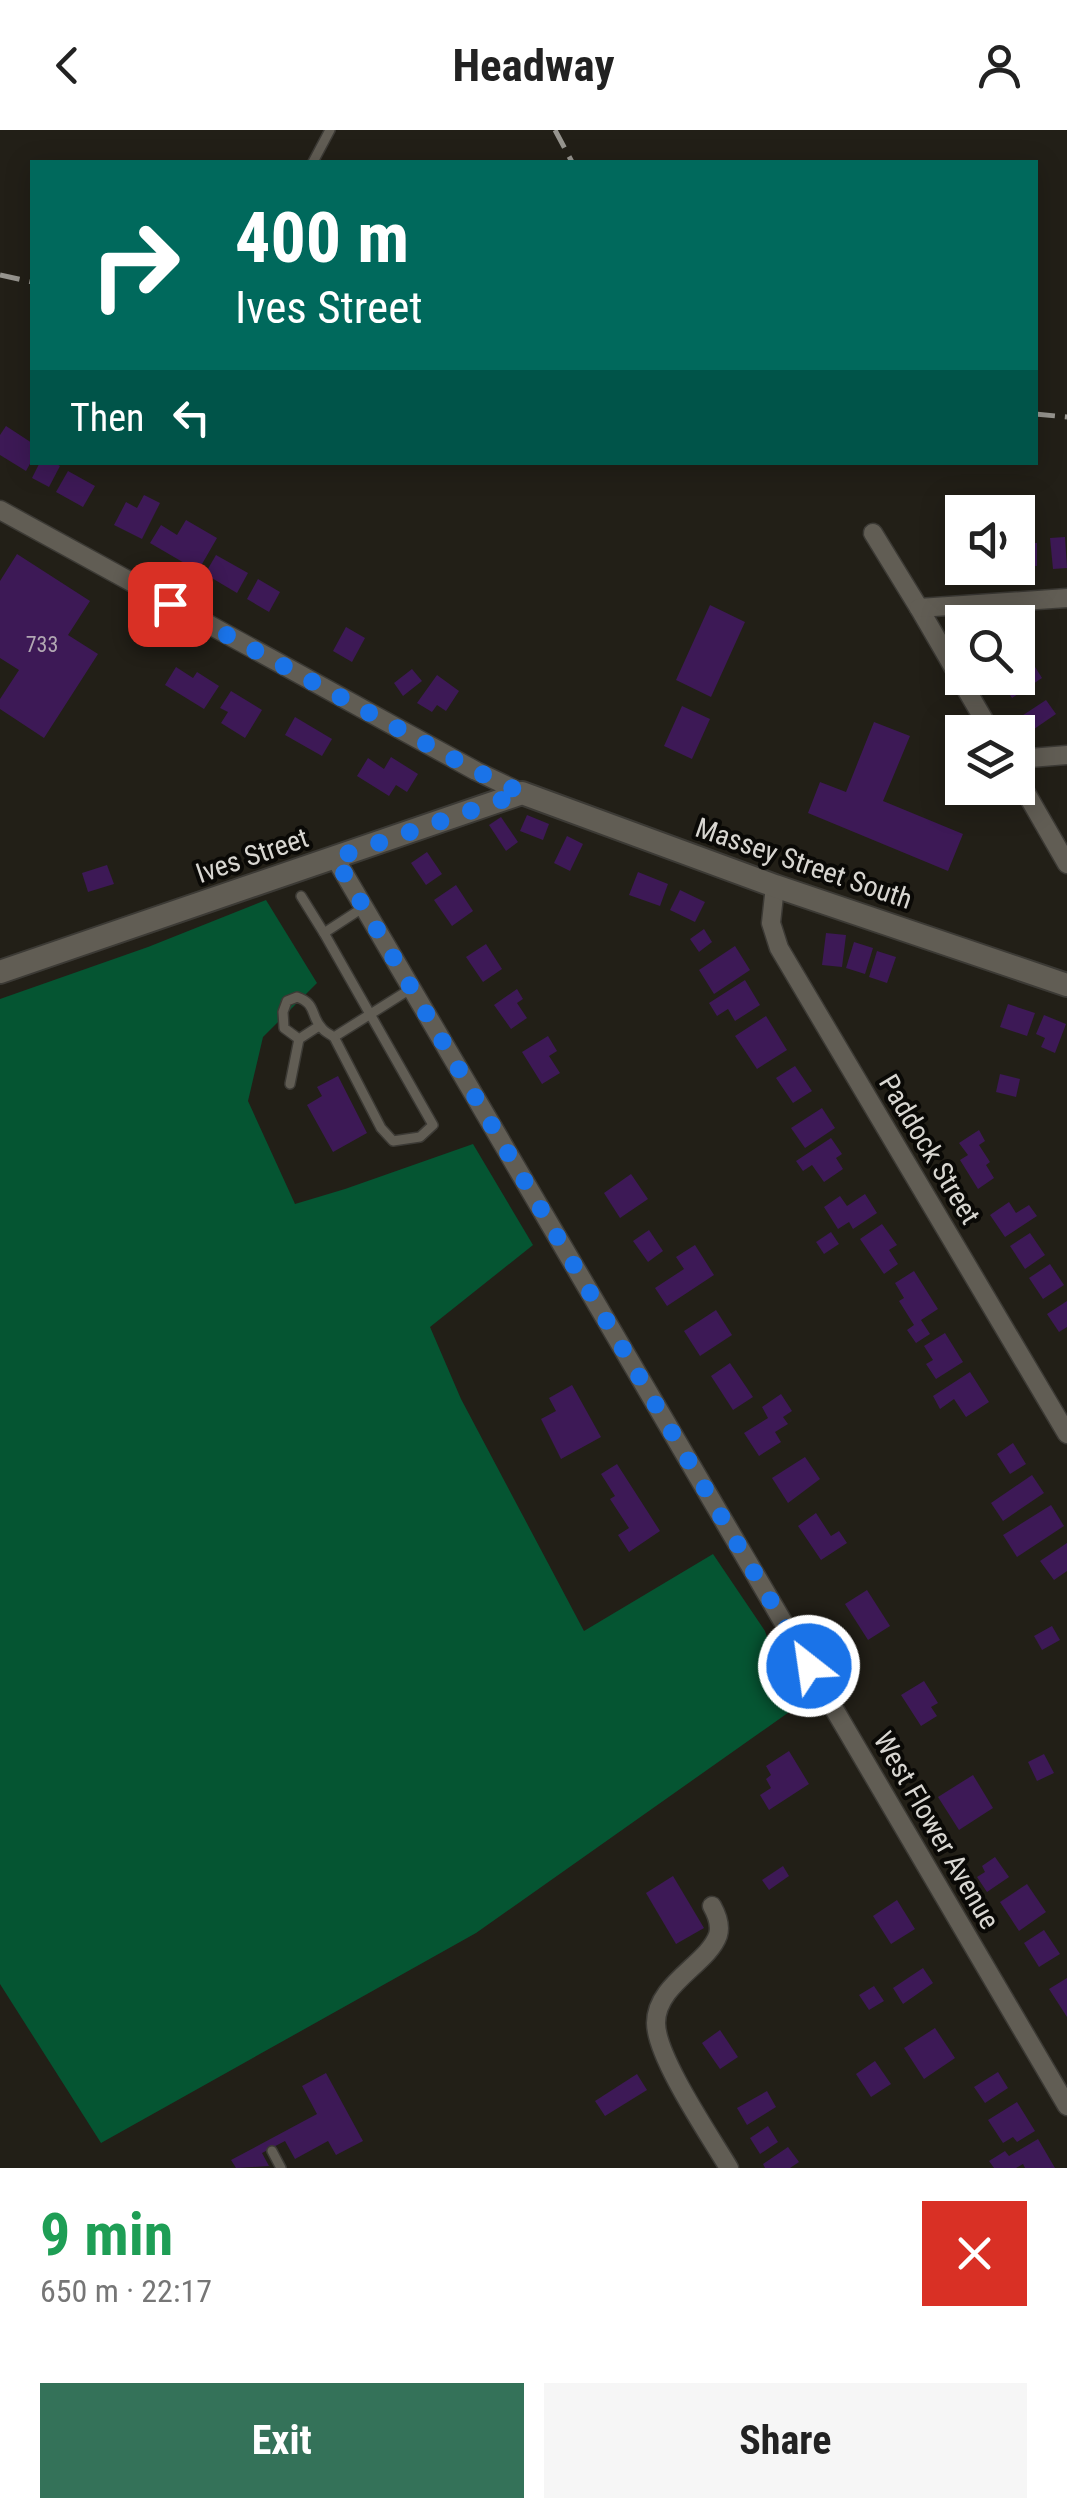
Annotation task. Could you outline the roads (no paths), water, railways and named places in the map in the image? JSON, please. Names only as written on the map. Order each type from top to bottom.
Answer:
[{"type":"street","points":[[0,510],[522,793]]},
{"type":"street","points":[[873,534],[980,715]]},
{"type":"street","points":[[919,608],[1067,598]]},
{"type":"street","points":[[1035,758],[1067,755]]},
{"type":"street","name":"Ives Street","points":[[0,972],[522,793]]},
{"type":"street","name":"Massey Street South","points":[[522,793],[776,886],[1067,985]]},
{"type":"street","points":[[1033,805],[1067,864]]},
{"type":"street","name":"West Flower Avenue","points":[[335,858],[1067,2106]]},
{"type":"street","name":"Paddock Street","points":[[776,886],[771,923],[779,948],[1067,1434]]},
{"type":"street","points":[[712,1906],[718,1917],[719,1933],[665,1996],[656,2017],[657,2036],[677,2079],[729,2168]]},
{"type":"lane","points":[[314,160],[330,130]]},
{"type":"lane","points":[[299,1038],[284,1028],[283,1012],[288,1000],[297,996],[308,1001],[319,1026],[334,1038],[381,1128],[393,1141],[420,1137],[433,1125],[302,896]]},
{"type":"lane","points":[[324,933],[364,907]]},
{"type":"lane","points":[[334,1038],[412,988]]},
{"type":"lane","points":[[290,1084],[299,1038],[319,1026]]},
{"type":"lane","points":[[272,2150],[281,2168]]},
{"type":"railway","points":[[555,130],[571,160]]},
{"type":"railway","points":[[0,275],[30,282]]},
{"type":"railway","points":[[1038,414],[1067,417]]}]
